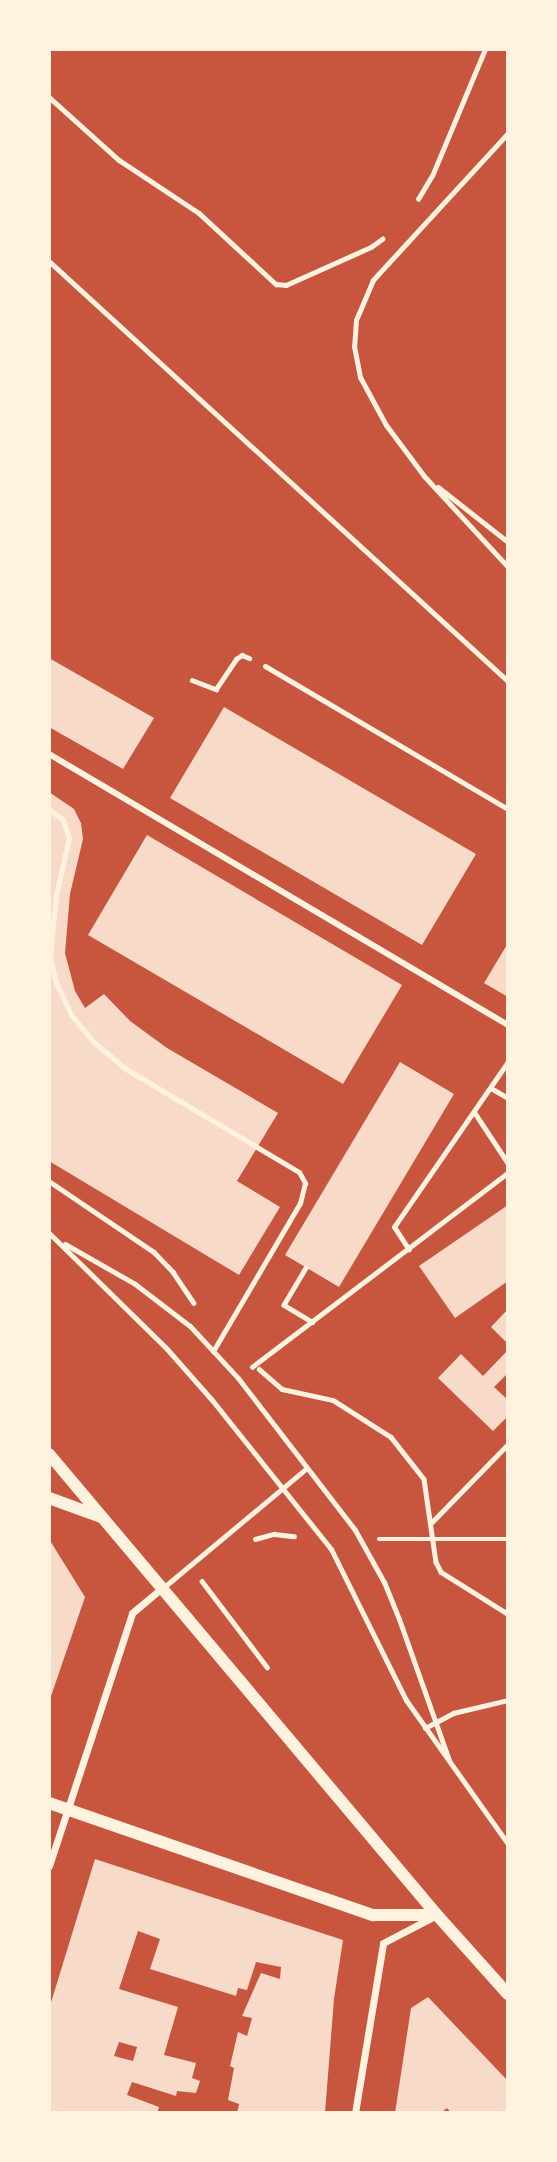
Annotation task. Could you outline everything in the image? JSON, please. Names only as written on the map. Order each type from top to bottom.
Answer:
[{"type":"street","points":[[49,754],[508,1025]]},
{"type":"street","points":[[49,1454],[437,1915],[508,1994]]},
{"type":"street","points":[[49,1498],[101,1517]]},
{"type":"street","points":[[49,1867],[132,1613],[161,1589]]},
{"type":"street","points":[[49,1803],[373,1915],[437,1915]]},
{"type":"street","points":[[355,2113],[383,1944],[437,1915]]},
{"type":"lane","points":[[508,133],[373,281],[356,320],[355,354],[360,377],[386,425],[424,476],[508,567]]},
{"type":"lane","points":[[424,476],[508,542]]},
{"type":"lane","points":[[265,666],[508,809]]},
{"type":"lane","points":[[49,809],[63,820],[69,838],[56,895],[50,956],[55,980],[72,1016],[95,1043],[125,1069],[246,1139],[304,1178],[305,1188],[300,1203],[213,1351]]},
{"type":"lane","points":[[49,1233],[167,1349],[331,1549],[406,1700],[508,1844]]},
{"type":"lane","points":[[56,1239],[135,1284],[190,1326],[238,1378],[307,1468],[365,1547],[400,1619],[452,1768]]},
{"type":"lane","points":[[161,1589],[307,1468]]},
{"type":"lane","points":[[425,1728],[437,1721],[508,1700]]},
{"type":"path","points":[[414,204],[432,176],[485,49]]},
{"type":"path","points":[[49,97],[120,160],[199,213],[276,284],[286,285],[371,247],[390,232]]},
{"type":"path","points":[[49,261],[508,681]]},
{"type":"path","points":[[192,680],[216,689],[236,659]]},
{"type":"path","points":[[410,1250],[394,1227],[508,1062]]},
{"type":"path","points":[[491,1088],[508,1098]]},
{"type":"path","points":[[475,1113],[508,1163]]},
{"type":"path","points":[[238,1378],[508,1173]]},
{"type":"path","points":[[49,1181],[154,1252],[173,1272],[195,1305],[254,1365],[282,1389],[304,1391],[334,1400],[391,1437],[424,1479],[436,1562],[441,1572],[508,1614]]},
{"type":"path","points":[[306,1268],[284,1305],[312,1322]]},
{"type":"path","points":[[431,1523],[508,1444]]},
{"type":"path","points":[[246,1545],[260,1536],[274,1534],[303,1539]]},
{"type":"path","points":[[365,1547],[384,1537],[508,1539]]},
{"type":"path","points":[[211,1574],[201,1581],[267,1667]]},
{"type":"building","points":[[49,658],[154,718],[123,769],[49,727]]},
{"type":"building","points":[[224,707],[476,854],[422,945],[170,798]]},
{"type":"building","points":[[49,792],[74,809],[81,823],[83,839],[70,894],[65,953],[75,991],[85,1008],[104,994],[130,1021],[167,1048],[278,1113],[237,1181],[280,1207],[239,1275],[49,1161]]},
{"type":"building","points":[[147,835],[402,985],[343,1084],[88,935]]},
{"type":"building","points":[[508,943],[508,997],[484,983]]},
{"type":"building","points":[[400,1062],[454,1094],[339,1287],[285,1255]]},
{"type":"building","points":[[508,1205],[508,1281],[455,1318],[419,1266]]},
{"type":"building","points":[[508,1309],[508,1344],[491,1327]]},
{"type":"building","points":[[508,1350],[508,1373],[494,1387],[508,1400],[508,1416],[493,1431],[438,1378],[461,1354],[483,1376]]},
{"type":"building","points":[[49,1539],[85,1597],[49,1702]]},
{"type":"building","points":[[95,1859],[343,1940],[334,1999],[325,2113],[237,2113],[239,2104],[228,2100],[234,2068],[230,2066],[238,2032],[247,2036],[252,2018],[242,2016],[261,1973],[280,1979],[281,1967],[256,1962],[247,1990],[238,1988],[236,1996],[150,1969],[160,1939],[138,1931],[119,1989],[178,2007],[164,2055],[196,2063],[192,2078],[200,2081],[196,2093],[177,2091],[176,2096],[132,2082],[127,2095],[159,2107],[157,2113],[49,2113],[49,2009]],"holes":[[[119,2042],[137,2047],[133,2061],[114,2056]]]},
{"type":"building","points":[[428,1997],[508,2081],[508,2113],[451,2113],[447,2108],[441,2113],[395,2113],[411,2008]]}]
